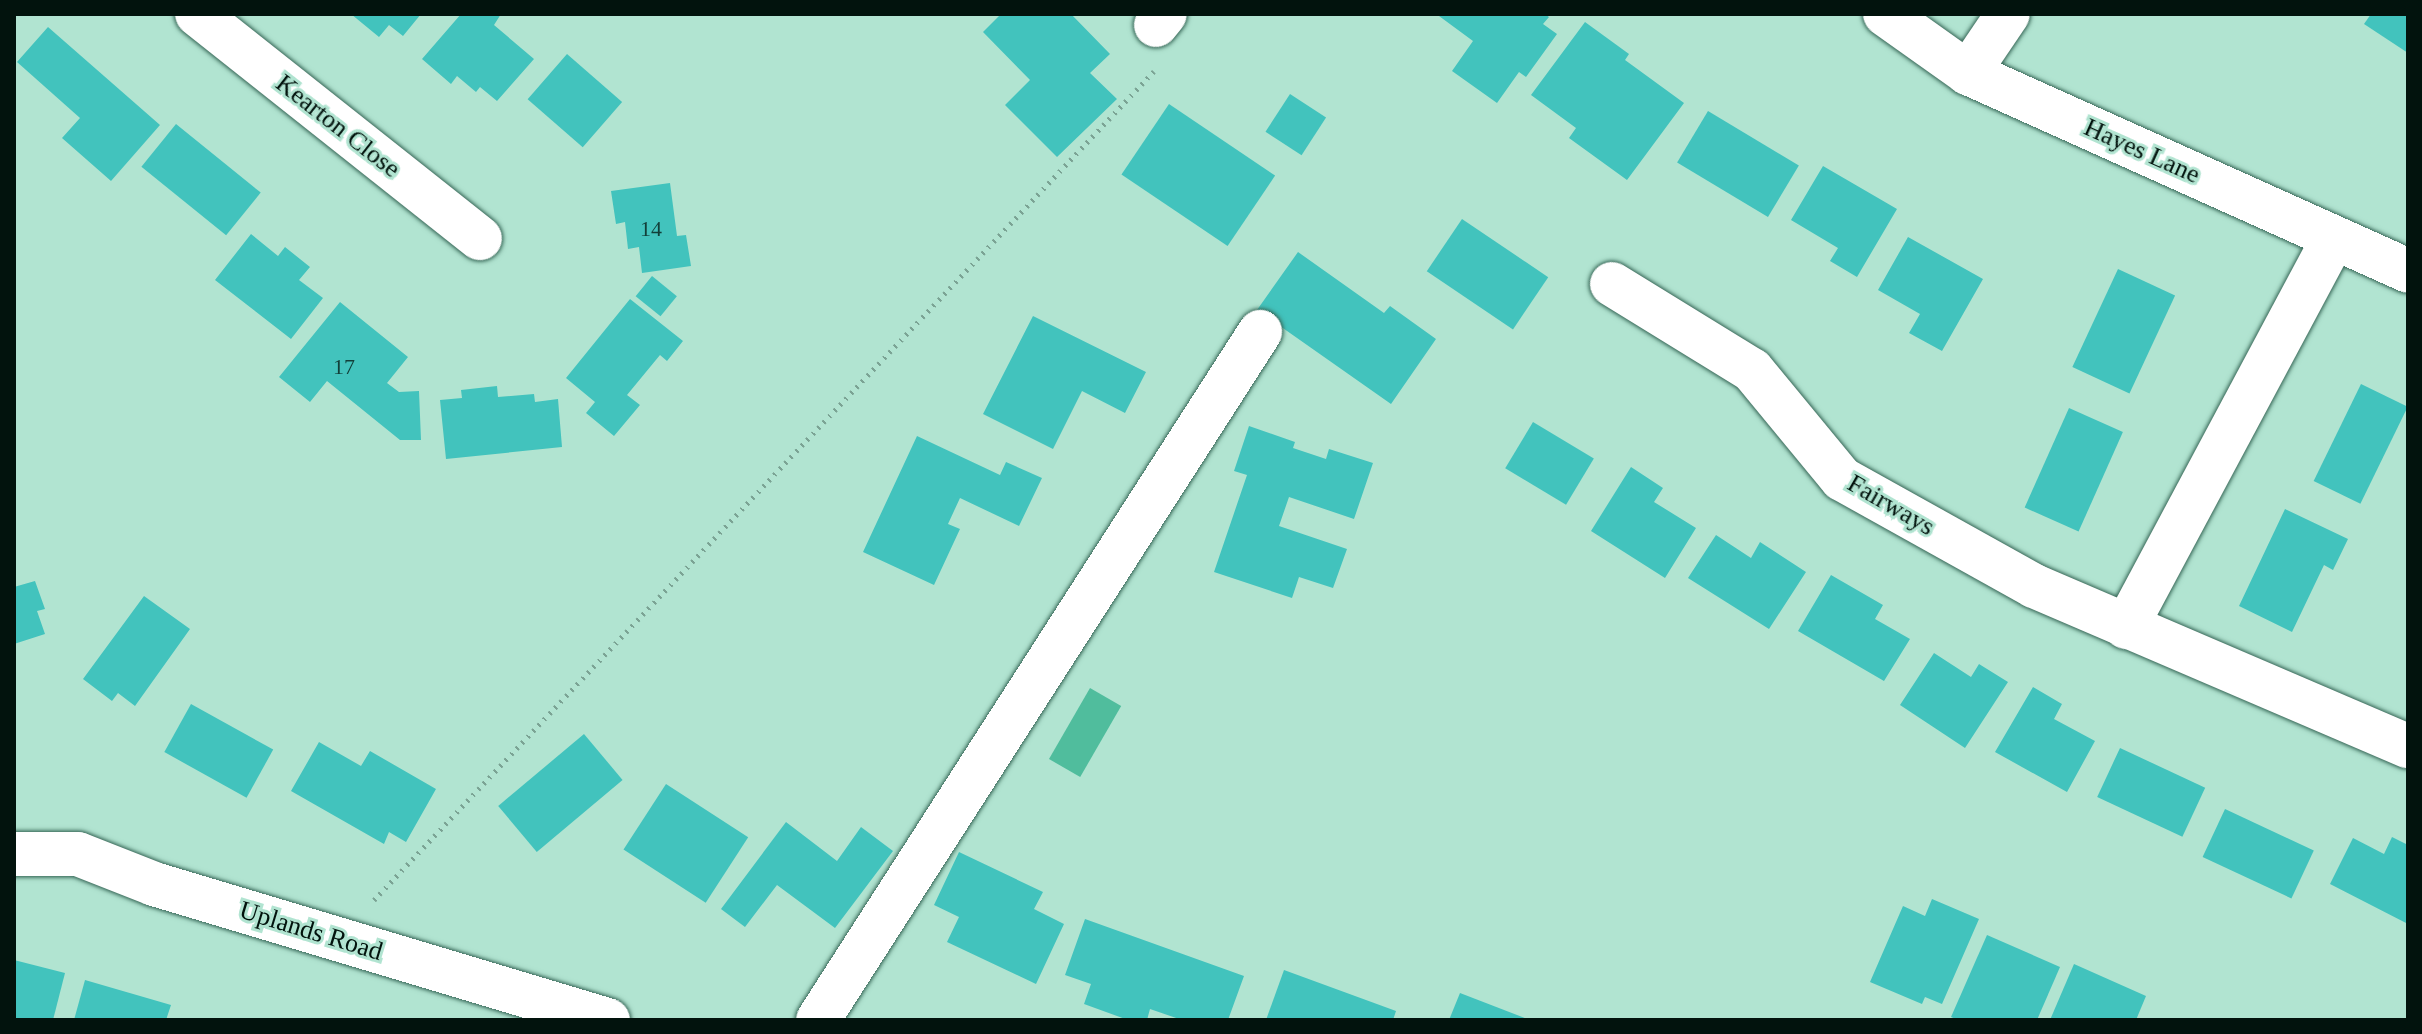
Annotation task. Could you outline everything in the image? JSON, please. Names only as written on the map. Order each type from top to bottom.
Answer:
[{"type":"street","name":"Kearton Close","points":[[197,14],[480,238]]},
{"type":"street","name":"Hayes Lane","points":[[1885,14],[1968,73],[2408,271]]},
{"type":"street","points":[[1968,73],[2008,14]]},
{"type":"street","points":[[2126,627],[2334,238]]},
{"type":"street","name":"Fairways","points":[[1612,284],[1752,370],[1842,479],[2034,586],[2408,746]]},
{"type":"street","points":[[818,1020],[1260,332]]},
{"type":"street","name":"Uplands Road","points":[[14,854],[78,854],[154,884],[608,1020]]},
{"type":"path","points":[[337,939],[1161,33]]},
{"type":"shaded area","points":[[1090,688],[1121,706],[1080,777],[1049,759]]},
{"type":"building","points":[[351,14],[421,14],[403,36],[389,25],[379,37]]},
{"type":"building","points":[[461,14],[501,14],[494,25],[534,59],[497,101],[480,87],[476,92],[457,76],[451,84],[422,59]]},
{"type":"building","points":[[1001,14],[1071,14],[1110,54],[1090,73],[1117,99],[1057,157],[1005,105],[1030,80],[983,32]]},
{"type":"building","points":[[1545,14],[1549,17],[1543,24],[1557,34],[1526,77],[1519,72],[1497,103],[1452,71],[1473,41],[1439,16]]},
{"type":"building","points":[[2371,14],[2408,14],[2408,53],[2364,24]]},
{"type":"building","points":[[1585,22],[1629,54],[1625,60],[1684,103],[1627,180],[1569,138],[1576,128],[1531,95]]},
{"type":"building","points":[[48,27],[160,125],[111,181],[62,138],[80,118],[17,62]]},
{"type":"building","points":[[567,54],[622,102],[583,147],[528,99]]},
{"type":"building","points":[[1290,94],[1326,117],[1302,155],[1265,132]]},
{"type":"building","points":[[1169,104],[1275,176],[1228,246],[1121,174]]},
{"type":"building","points":[[1708,111],[1799,166],[1768,217],[1677,162]]},
{"type":"building","points":[[176,124],[261,193],[226,235],[141,167]]},
{"type":"building","points":[[1823,166],[1897,209],[1857,277],[1830,261],[1838,248],[1791,220]]},
{"type":"building","points":[[670,183],[677,236],[686,235],[691,266],[642,273],[639,247],[628,249],[625,222],[616,224],[611,191]]},
{"type":"building","points":[[1462,219],[1548,277],[1513,329],[1427,271]]},
{"type":"building","points":[[251,234],[278,256],[285,247],[310,267],[299,280],[323,298],[291,339],[215,280]]},
{"type":"building","points":[[1908,237],[1983,279],[1942,351],[1909,333],[1920,314],[1878,290]]},
{"type":"building","points":[[1298,252],[1384,313],[1390,306],[1436,339],[1391,404],[1257,310]]},
{"type":"building","points":[[2118,269],[2175,296],[2129,394],[2072,367]]},
{"type":"building","points":[[652,276],[677,296],[661,316],[636,296]]},
{"type":"building","points":[[630,299],[683,341],[667,361],[660,355],[627,395],[640,405],[614,436],[586,413],[595,402],[566,378]]},
{"type":"building","points":[[340,302],[408,357],[387,383],[399,392],[419,391],[421,440],[400,440],[327,381],[310,402],[279,377]]},
{"type":"building","points":[[1033,316],[1146,372],[1125,413],[1082,391],[1053,449],[983,414]]},
{"type":"building","points":[[2361,384],[2408,407],[2360,504],[2314,481]]},
{"type":"building","points":[[497,386],[498,397],[534,394],[535,402],[558,399],[562,447],[446,459],[440,400],[462,398],[461,390]]},
{"type":"building","points":[[2069,408],[2123,432],[2079,532],[2025,508]]},
{"type":"building","points":[[1533,422],[1594,459],[1566,505],[1505,468]]},
{"type":"building","points":[[1249,426],[1295,442],[1293,448],[1326,459],[1329,449],[1373,463],[1354,519],[1289,497],[1279,526],[1347,549],[1333,588],[1299,577],[1292,598],[1214,572],[1247,475],[1234,471]]},
{"type":"building","points":[[917,436],[1000,475],[1006,462],[1042,478],[1019,526],[960,498],[948,524],[960,529],[934,585],[863,552]]},
{"type":"building","points":[[1631,467],[1663,488],[1654,502],[1696,528],[1665,578],[1591,531]]},
{"type":"building","points":[[2285,509],[2348,539],[2333,570],[2324,565],[2292,632],[2239,606]]},
{"type":"building","points":[[1716,535],[1751,558],[1760,542],[1806,572],[1769,629],[1688,578]]},
{"type":"building","points":[[1831,575],[1883,605],[1875,619],[1910,639],[1884,681],[1798,631]]},
{"type":"building","points":[[35,581],[45,609],[37,611],[45,634],[14,644],[14,587]]},
{"type":"building","points":[[144,596],[190,629],[135,706],[118,693],[112,701],[83,679]]},
{"type":"building","points":[[1934,653],[1971,677],[1979,664],[2008,682],[1965,748],[1900,705]]},
{"type":"building","points":[[2033,687],[2062,704],[2054,719],[2095,741],[2067,792],[1995,752]]},
{"type":"building","points":[[191,704],[273,750],[247,798],[164,752]]},
{"type":"building","points":[[584,734],[623,780],[537,852],[498,806]]},
{"type":"building","points":[[319,742],[361,766],[370,751],[436,789],[406,842],[389,832],[384,844],[291,791]]},
{"type":"building","points":[[2120,748],[2205,788],[2182,837],[2097,797]]},
{"type":"building","points":[[666,784],[748,837],[706,903],[624,849]]},
{"type":"building","points":[[2225,809],[2314,850],[2291,898],[2203,857]]},
{"type":"building","points":[[786,822],[837,861],[861,827],[893,851],[835,928],[777,885],[745,927],[721,909]]},
{"type":"building","points":[[2392,837],[2408,845],[2408,924],[2330,884],[2353,838],[2384,854]]},
{"type":"building","points":[[959,852],[1043,892],[1034,909],[1064,924],[1036,984],[947,942],[959,917],[934,905]]},
{"type":"building","points":[[1932,899],[1979,919],[1942,1004],[1925,997],[1922,1004],[1870,982],[1903,906],[1925,916]]},
{"type":"building","points":[[1085,919],[1244,976],[1228,1020],[1182,1020],[1150,1009],[1147,1020],[1128,1020],[1084,1004],[1091,984],[1065,975]]},
{"type":"building","points":[[1987,935],[2060,967],[2037,1020],[1958,1020],[1951,1017]]},
{"type":"building","points":[[14,960],[65,973],[53,1020],[14,1020]]},
{"type":"building","points":[[2074,964],[2146,996],[2136,1020],[2050,1020]]},
{"type":"building","points":[[1284,970],[1396,1011],[1393,1020],[1266,1020]]},
{"type":"building","points":[[85,980],[171,1005],[166,1020],[74,1020]]},
{"type":"building","points":[[1460,993],[1530,1020],[1449,1020]]}]
